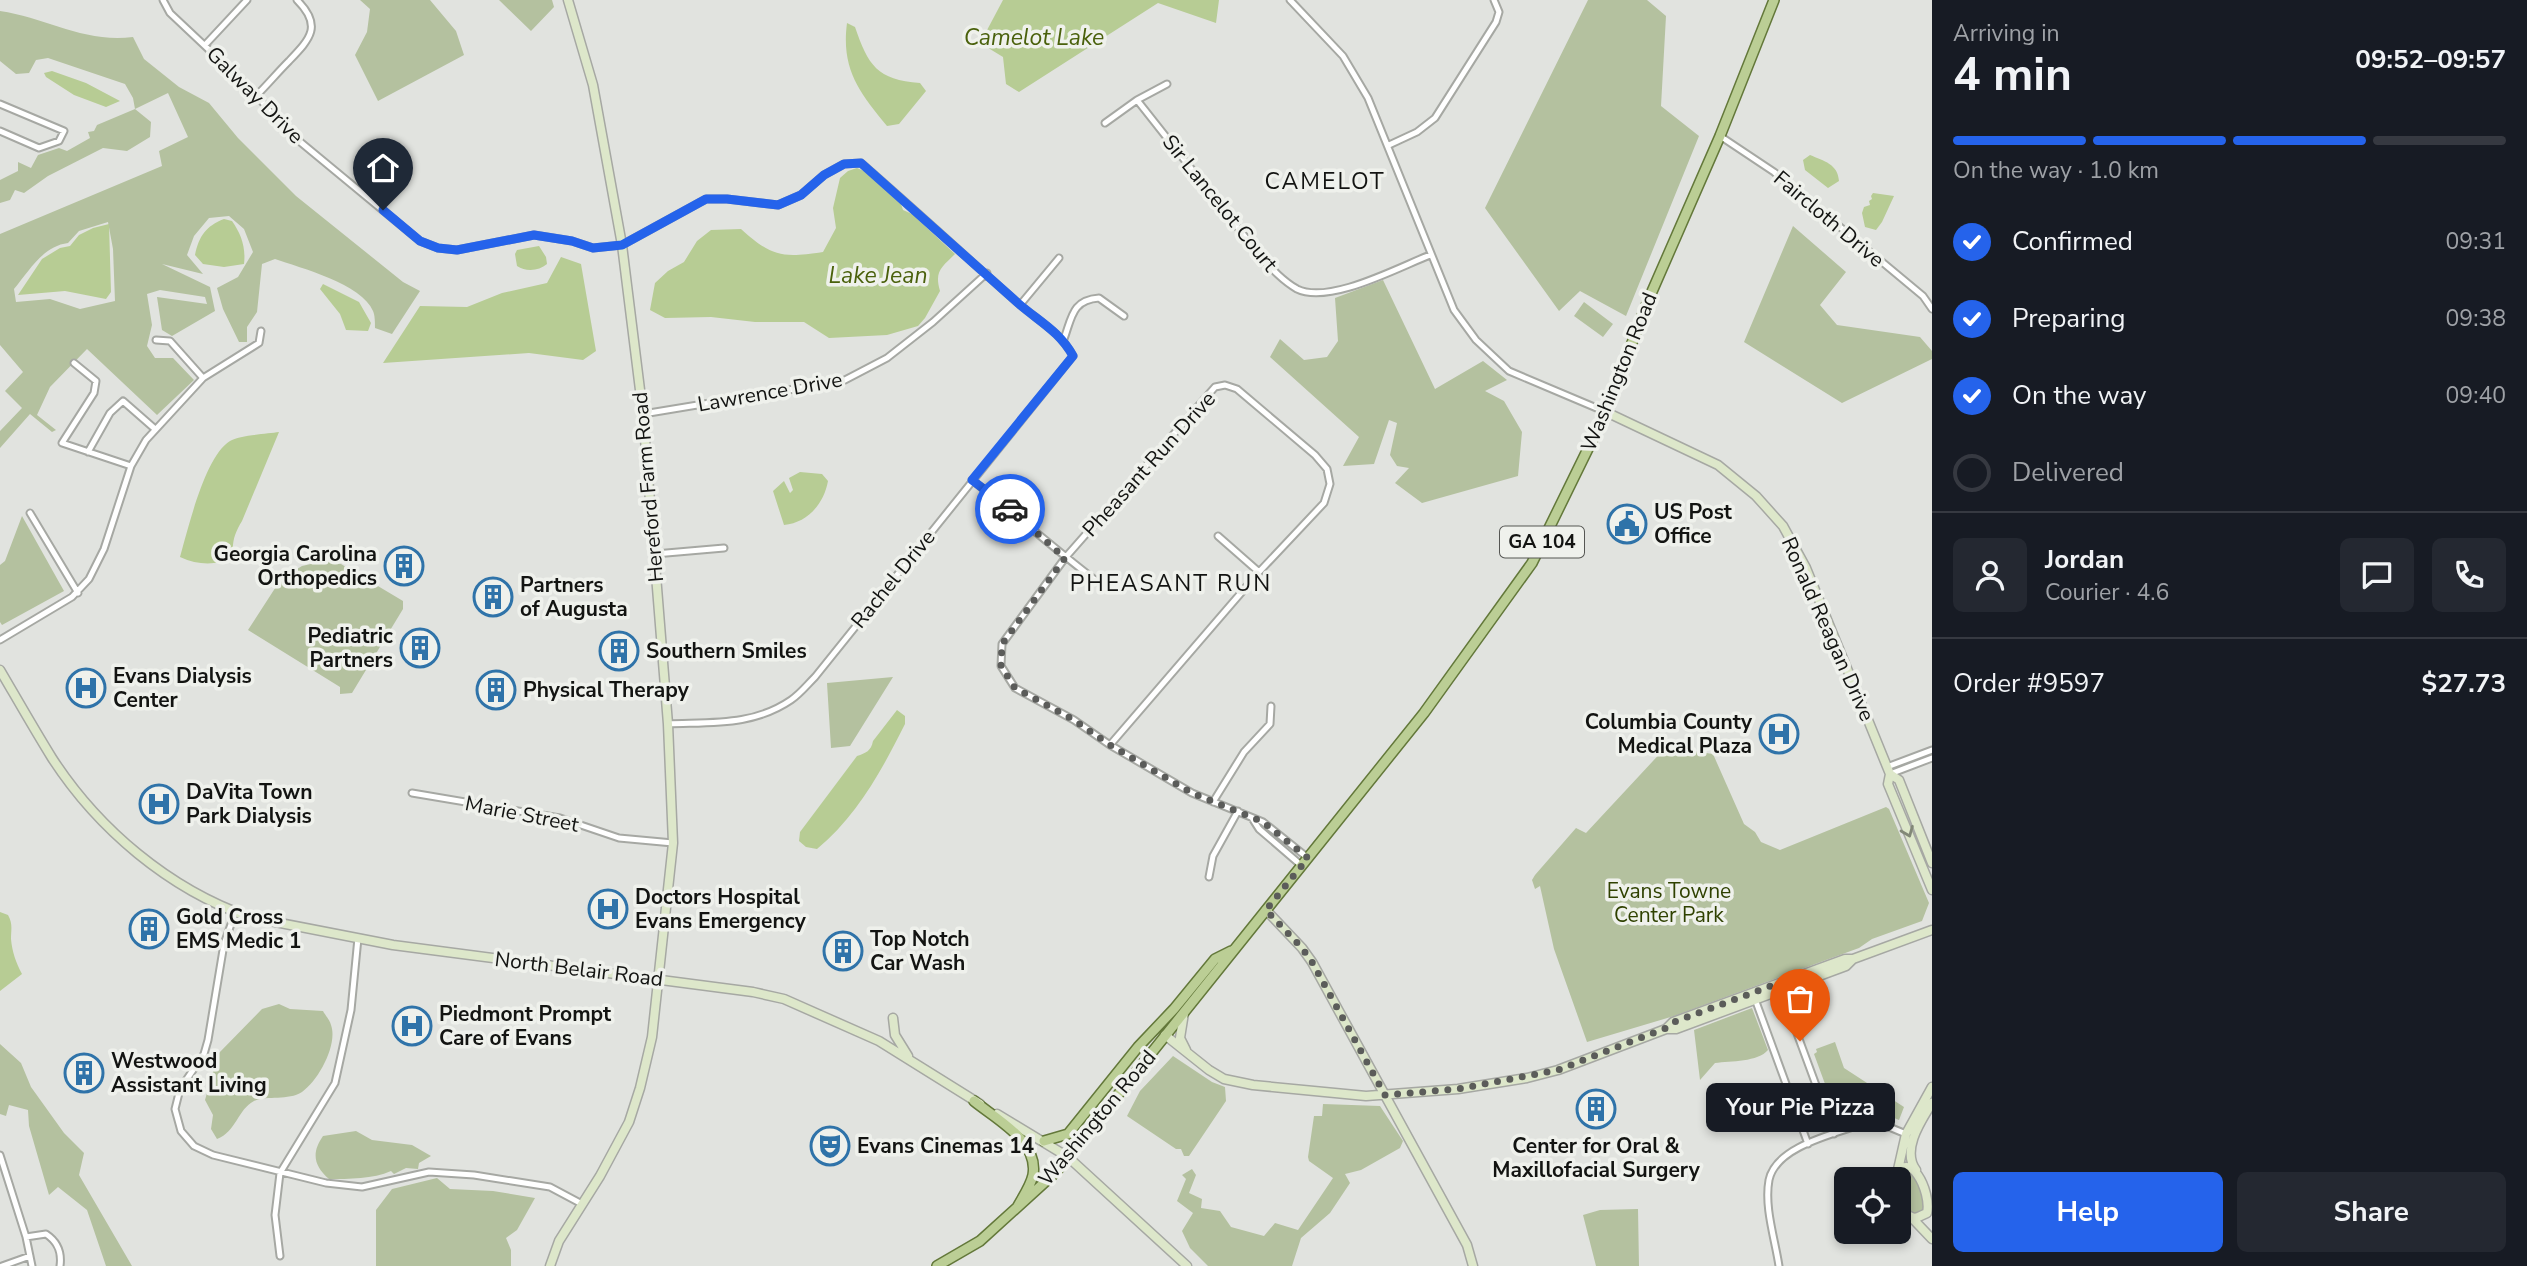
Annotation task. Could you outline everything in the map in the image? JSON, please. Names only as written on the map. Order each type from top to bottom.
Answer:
[{"type":"main road","name":"Washington Road","points":[[937,1266],[980,1241],[1056,1172],[1424,713],[1532,564],[1606,412],[1647,303],[1720,136],[1774,0]]},
{"type":"main road","name":"Washington Road","points":[[1044,1141],[1068,1134],[1215,958],[1235,948]]},
{"type":"main road","points":[[974,1101],[1025,1142],[1032,1157],[1033,1176],[1016,1210]]},
{"type":"street","name":"Galway Drive","points":[[163,0],[170,13],[257,95],[281,126],[420,241],[438,248],[457,250],[534,235],[572,241],[593,248],[622,245]]},
{"type":"street","points":[[205,45],[247,0]]},
{"type":"street","points":[[257,95],[309,41],[312,26],[306,9],[297,0]]},
{"type":"street","name":"Hereford Farm Road","points":[[550,1266],[559,1241],[629,1122],[640,1088],[652,1037],[673,843],[668,724],[655,554],[643,414],[622,245],[593,85],[568,0]]},
{"type":"street","points":[[1389,145],[1417,132],[1435,118],[1496,22],[1499,12],[1494,0]]},
{"type":"street","points":[[1292,1],[1343,56],[1368,98],[1454,310],[1476,340],[1509,371],[1606,412]]},
{"type":"street","points":[[1105,123],[1137,100],[1167,84]]},
{"type":"street","name":"Sir Lancelot Court","points":[[1137,100],[1261,257],[1282,278],[1300,290],[1324,292],[1356,286],[1430,255]]},
{"type":"street","points":[[0,104],[64,131],[59,141],[39,148],[0,131]]},
{"type":"street","name":"Faircloth Drive","points":[[1720,136],[1774,172],[1923,296],[1932,309]]},
{"type":"street","points":[[622,245],[706,199],[778,205],[801,195],[824,175],[844,164],[861,163],[1020,305],[1064,339],[1075,308],[1086,299],[1100,298],[1124,316]]},
{"type":"street","points":[[1020,305],[1059,258]]},
{"type":"street","name":"Lawrence Drive","points":[[643,414],[844,381],[887,358],[933,322],[986,273]]},
{"type":"street","points":[[0,640],[78,593],[89,579],[104,549],[131,466],[146,440],[203,378],[259,343],[261,331]]},
{"type":"street","name":"Rachel Drive","points":[[668,724],[759,718],[792,699],[815,677],[1073,356],[1064,339]]},
{"type":"street","points":[[156,340],[170,341],[203,378]]},
{"type":"street","points":[[74,363],[96,381],[94,393],[62,443],[131,466]]},
{"type":"street","name":"Pheasant Run Drive","points":[[1110,745],[1259,572],[1324,503],[1330,484],[1327,470],[1315,455],[1237,389],[1226,385],[1215,387],[1065,558],[1002,644],[1001,666],[1015,688],[1074,720],[1110,745],[1192,793],[1263,822],[1305,862]]},
{"type":"street","points":[[88,452],[110,413],[123,401],[155,429]]},
{"type":"street","name":"Ronald Reagan Drive","points":[[1606,412],[1718,465],[1756,496],[1783,526],[1806,568],[1888,771],[1888,784],[1932,890]]},
{"type":"street","points":[[972,480],[1031,526],[1065,558],[1107,589]]},
{"type":"street","points":[[30,513],[78,593]]},
{"type":"street","points":[[1218,536],[1259,572]]},
{"type":"street","points":[[655,554],[724,548]]},
{"type":"street","name":"North Belair Road","points":[[0,670],[53,760],[89,804],[126,844],[182,887],[249,918],[358,938],[753,992],[784,999],[878,1041],[1044,1141],[1068,1157],[1187,1266]]},
{"type":"street","points":[[1213,802],[1244,752],[1270,724],[1271,706]]},
{"type":"street","points":[[1888,771],[1932,750]]},
{"type":"street","points":[[1888,771],[1932,758]]},
{"type":"street","name":"Ronald Reagan Drive","points":[[1888,771],[1899,780],[1932,863]]},
{"type":"street","name":"Marie Street","points":[[412,793],[560,818],[619,838],[673,843]]},
{"type":"street","points":[[1209,877],[1213,856],[1238,811]]},
{"type":"street","name":"Pheasant Run Drive","points":[[1252,818],[1259,829],[1305,862]]},
{"type":"street","points":[[1266,910],[1312,962],[1467,1245],[1473,1266]]},
{"type":"street","points":[[235,913],[224,944],[204,1054],[180,1088],[175,1110],[181,1131],[194,1146],[214,1155],[326,1183],[362,1187],[429,1172],[474,1175],[550,1187],[580,1203]]},
{"type":"street","points":[[1165,1035],[1224,1079],[1253,1085],[1314,1092],[1385,1095],[1458,1089],[1558,1070],[1666,1028],[1674,1022],[1846,966],[1853,959],[1932,930]]},
{"type":"street","points":[[280,1256],[275,1215],[280,1172],[335,1083],[351,1010],[358,938]]},
{"type":"street","points":[[1780,986],[1834,1134]]},
{"type":"street","points":[[1754,996],[1808,1144]]},
{"type":"street","points":[[1184,1011],[1180,1038],[1190,1056]]},
{"type":"street","points":[[893,1018],[895,1035],[912,1061]]},
{"type":"street","points":[[1898,1167],[1906,1134],[1932,1087]]},
{"type":"street","points":[[1930,1221],[1929,1202],[1922,1177],[1912,1162],[1911,1148],[1918,1127],[1932,1103]]},
{"type":"street","points":[[1779,1266],[1769,1199],[1769,1179],[1779,1159],[1808,1144],[1871,1122],[1906,1134]]},
{"type":"street","points":[[0,1155],[33,1266]]},
{"type":"street","points":[[1911,1169],[1916,1170]]},
{"type":"street","points":[[1912,1218],[1924,1216],[1928,1209]]},
{"type":"street","points":[[1912,1218],[1932,1239]]},
{"type":"street","points":[[26,1237],[46,1234],[56,1241],[60,1266]]},
{"type":"street","points":[[2,1266],[30,1256]]},
{"type":"green space","points":[[360,0],[430,0],[456,31],[464,55],[378,101],[355,55],[367,32],[370,9]]},
{"type":"green space","points":[[499,0],[552,0],[554,7],[531,31]]},
{"type":"green space","points":[[1588,0],[1647,0],[1666,16],[1661,106],[1699,136],[1626,316],[1580,291],[1559,311],[1485,208]]},
{"type":"green space","points":[[0,11],[81,33],[115,38],[133,37],[144,59],[179,87],[209,103],[238,138],[296,196],[403,282],[420,291],[392,334],[375,328],[373,311],[367,301],[357,293],[330,278],[275,259],[262,264],[257,312],[247,327],[247,342],[239,342],[223,309],[217,288],[238,277],[253,252],[244,229],[229,216],[209,218],[194,236],[187,255],[203,274],[162,264],[210,287],[215,311],[172,336],[162,330],[157,297],[207,304],[205,297],[160,290],[147,294],[152,325],[147,346],[155,358],[173,358],[194,380],[157,415],[87,349],[50,387],[37,415],[56,430],[52,432],[30,414],[0,448],[0,431],[22,408],[5,391],[23,372],[0,345],[0,234],[162,166],[159,151],[188,137],[168,93],[135,109],[133,98],[125,84],[48,58],[36,60],[29,73],[16,74],[0,61]],"holes":[[[108,222],[113,249],[115,301],[80,309],[50,299],[16,302],[14,289],[37,260],[51,249],[68,243],[79,231]]]},
{"type":"green space","points":[[135,109],[151,122],[150,137],[127,151],[103,148],[48,176],[24,193],[15,190],[10,200],[0,203],[0,180],[18,171],[18,162],[31,168],[38,155],[59,148],[67,151],[90,138],[88,132],[94,131],[97,125]]},
{"type":"green space","points":[[1793,226],[1846,272],[1820,305],[1837,325],[1920,337],[1932,351],[1932,359],[1842,403],[1744,342]]},
{"type":"green space","points":[[1383,280],[1435,389],[1483,361],[1507,380],[1485,391],[1504,401],[1522,432],[1518,476],[1422,503],[1395,483],[1409,468],[1397,466],[1390,455],[1397,423],[1389,420],[1374,464],[1343,466],[1359,437],[1270,357],[1280,339],[1304,360],[1327,357],[1338,341],[1335,298]]},
{"type":"green space","points":[[1584,302],[1613,324],[1603,337],[1574,316]]},
{"type":"green space","points":[[22,516],[64,591],[2,625],[0,565],[5,561]]},
{"type":"green space","points":[[324,561],[341,564],[403,601],[403,609],[352,693],[340,694],[340,687],[248,630],[281,579],[302,566]]},
{"type":"green space","points":[[893,677],[850,746],[831,748],[827,683]]},
{"type":"green space","name":"Evans Towne Center Park","points":[[1666,747],[1713,754],[1744,824],[1755,832],[1761,842],[1780,850],[1886,807],[1889,809],[1929,903],[1922,921],[1872,939],[1859,948],[1674,1016],[1587,1042],[1554,949],[1540,886],[1535,889],[1532,880],[1576,828],[1586,833]]},
{"type":"green space","points":[[279,1004],[290,1009],[323,1011],[332,1033],[326,1061],[315,1079],[302,1092],[254,1101],[244,1109],[229,1131],[217,1139],[211,1129],[213,1115],[205,1100],[218,1054],[262,1009]]},
{"type":"green space","points":[[1752,1008],[1768,1050],[1751,1059],[1715,1063],[1700,1080],[1694,1030]]},
{"type":"green space","points":[[1835,1042],[1844,1068],[1904,1107],[1899,1120],[1875,1110],[1839,1122],[1814,1054],[1816,1049]]},
{"type":"green space","points":[[0,1044],[21,1063],[31,1087],[64,1133],[84,1153],[79,1175],[132,1266],[106,1266],[87,1210],[58,1187],[49,1195],[29,1126],[28,1110],[9,1105],[6,1116],[0,1114]]},
{"type":"green space","points":[[1173,1056],[1212,1082],[1225,1087],[1226,1101],[1189,1156],[1184,1156],[1181,1149],[1176,1149],[1127,1116],[1140,1091]]},
{"type":"green space","points":[[1323,1104],[1380,1106],[1403,1141],[1400,1148],[1361,1170],[1345,1174],[1350,1183],[1330,1213],[1301,1238],[1292,1266],[1208,1266],[1190,1248],[1182,1231],[1193,1213],[1177,1201],[1186,1179],[1182,1175],[1192,1169],[1196,1175],[1189,1193],[1202,1199],[1201,1208],[1220,1211],[1231,1227],[1264,1236],[1275,1223],[1298,1230],[1333,1178],[1309,1161],[1308,1157],[1314,1116],[1322,1116]]},
{"type":"green space","points":[[356,1131],[372,1140],[412,1145],[431,1156],[419,1163],[418,1169],[406,1168],[394,1174],[391,1171],[361,1178],[329,1179],[317,1164],[319,1142],[323,1136]]},
{"type":"green space","points":[[1911,1173],[1916,1174],[1925,1203],[1921,1213],[1911,1213]]},
{"type":"green space","points":[[437,1178],[450,1189],[493,1191],[535,1198],[517,1230],[506,1238],[511,1250],[511,1266],[376,1266],[376,1210],[392,1189]]},
{"type":"green space","points":[[1638,1209],[1639,1266],[1596,1266],[1583,1215],[1600,1210]]},
{"type":"water","name":"Camelot Lake","points":[[1003,0],[1219,0],[1216,23],[1158,3],[1019,92],[1006,84],[1003,57],[985,46],[986,32]]},
{"type":"water","points":[[847,23],[855,27],[870,61],[876,68],[894,78],[920,83],[926,91],[899,124],[887,126],[860,91],[847,54]]},
{"type":"water","points":[[52,71],[86,83],[120,101],[106,107],[74,95],[46,77],[44,73]]},
{"type":"water","points":[[1810,155],[1833,167],[1839,181],[1828,188],[1805,170],[1803,160]]},
{"type":"water","name":"Lake Jean","points":[[857,168],[864,171],[901,204],[903,210],[912,214],[955,254],[940,270],[940,291],[918,326],[887,335],[829,338],[804,322],[755,322],[711,317],[665,318],[650,310],[655,283],[684,262],[697,241],[711,230],[741,229],[761,245],[787,255],[823,252],[836,228],[833,208],[840,178]]},
{"type":"water","points":[[1873,193],[1894,196],[1876,230],[1865,227],[1862,213],[1864,207],[1870,205]]},
{"type":"water","points":[[224,219],[232,221],[240,236],[244,264],[224,267],[203,264],[195,255],[199,242],[208,228]]},
{"type":"water","points":[[109,224],[111,292],[106,299],[65,291],[18,295],[42,259],[60,248],[70,246],[79,235]]},
{"type":"water","points":[[539,246],[547,264],[532,270],[517,266],[517,250]]},
{"type":"water","points":[[561,257],[581,264],[596,351],[583,360],[529,353],[383,363],[420,306],[467,307],[502,293],[547,283]]},
{"type":"water","points":[[323,284],[359,302],[371,323],[368,331],[346,330],[340,314],[320,289]]},
{"type":"water","points":[[279,432],[235,535],[234,560],[207,563],[180,557],[205,477],[221,449],[234,439]]},
{"type":"water","points":[[800,472],[822,474],[828,481],[826,489],[813,511],[800,521],[784,525],[773,491],[784,481],[790,493],[793,490],[789,478]]},
{"type":"water","points":[[897,710],[905,716],[905,724],[867,791],[844,822],[817,849],[806,847],[799,841],[800,832],[857,756],[869,749]]},
{"type":"water","points":[[0,912],[10,918],[12,948],[22,974],[0,991]]},
{"type":"way so far","points":[[1010,509],[1065,558],[1002,644],[1001,666],[1015,688],[1074,720],[1110,745],[1192,793],[1263,822],[1308,858],[1266,910],[1312,962],[1385,1095],[1501,1083],[1558,1070],[1666,1028],[1674,1022],[1779,983],[1800,1041]]},
{"type":"place","name":"US Post Office","points":[[1627,524]]},
{"type":"place","name":"Georgia Carolina Orthopedics","points":[[404,566]]},
{"type":"place","name":"Partners of Augusta","points":[[493,597]]},
{"type":"place","name":"Pediatric Partners","points":[[420,648]]},
{"type":"place","name":"Southern Smiles","points":[[619,651]]},
{"type":"place","name":"Evans Dialysis Center","points":[[86,688]]},
{"type":"place","name":"Physical Therapy","points":[[496,690]]},
{"type":"place","name":"Columbia County Medical Plaza","points":[[1779,734]]},
{"type":"place","name":"DaVita Town Park Dialysis","points":[[159,804]]},
{"type":"place","name":"Doctors Hospital Evans Emergency","points":[[608,909]]},
{"type":"place","name":"Gold Cross EMS Medic 1","points":[[149,929]]},
{"type":"place","name":"Top Notch Car Wash","points":[[843,951]]},
{"type":"place","name":"Piedmont Prompt Care of Evans","points":[[412,1026]]},
{"type":"place","name":"Your Pie Pizza","points":[[1800,1041]]},
{"type":"place","name":"Westwood Assistant Living","points":[[84,1073]]},
{"type":"place","name":"Center for Oral & Maxillofacial Surgery","points":[[1596,1109]]},
{"type":"place","name":"Evans Cinemas 14","points":[[830,1146]]},
{"type":"district","name":"CAMELOT","points":[[1325,181]]},
{"type":"district","name":"PHEASANT RUN","points":[[1171,583]]},
{"type":"route","points":[[383,210],[420,241],[438,248],[457,250],[534,235],[572,241],[593,248],[622,245],[706,199],[778,205],[801,195],[824,175],[844,164],[861,163],[964,252],[1020,305],[1064,339],[1073,356],[972,480],[1010,509]]}]
